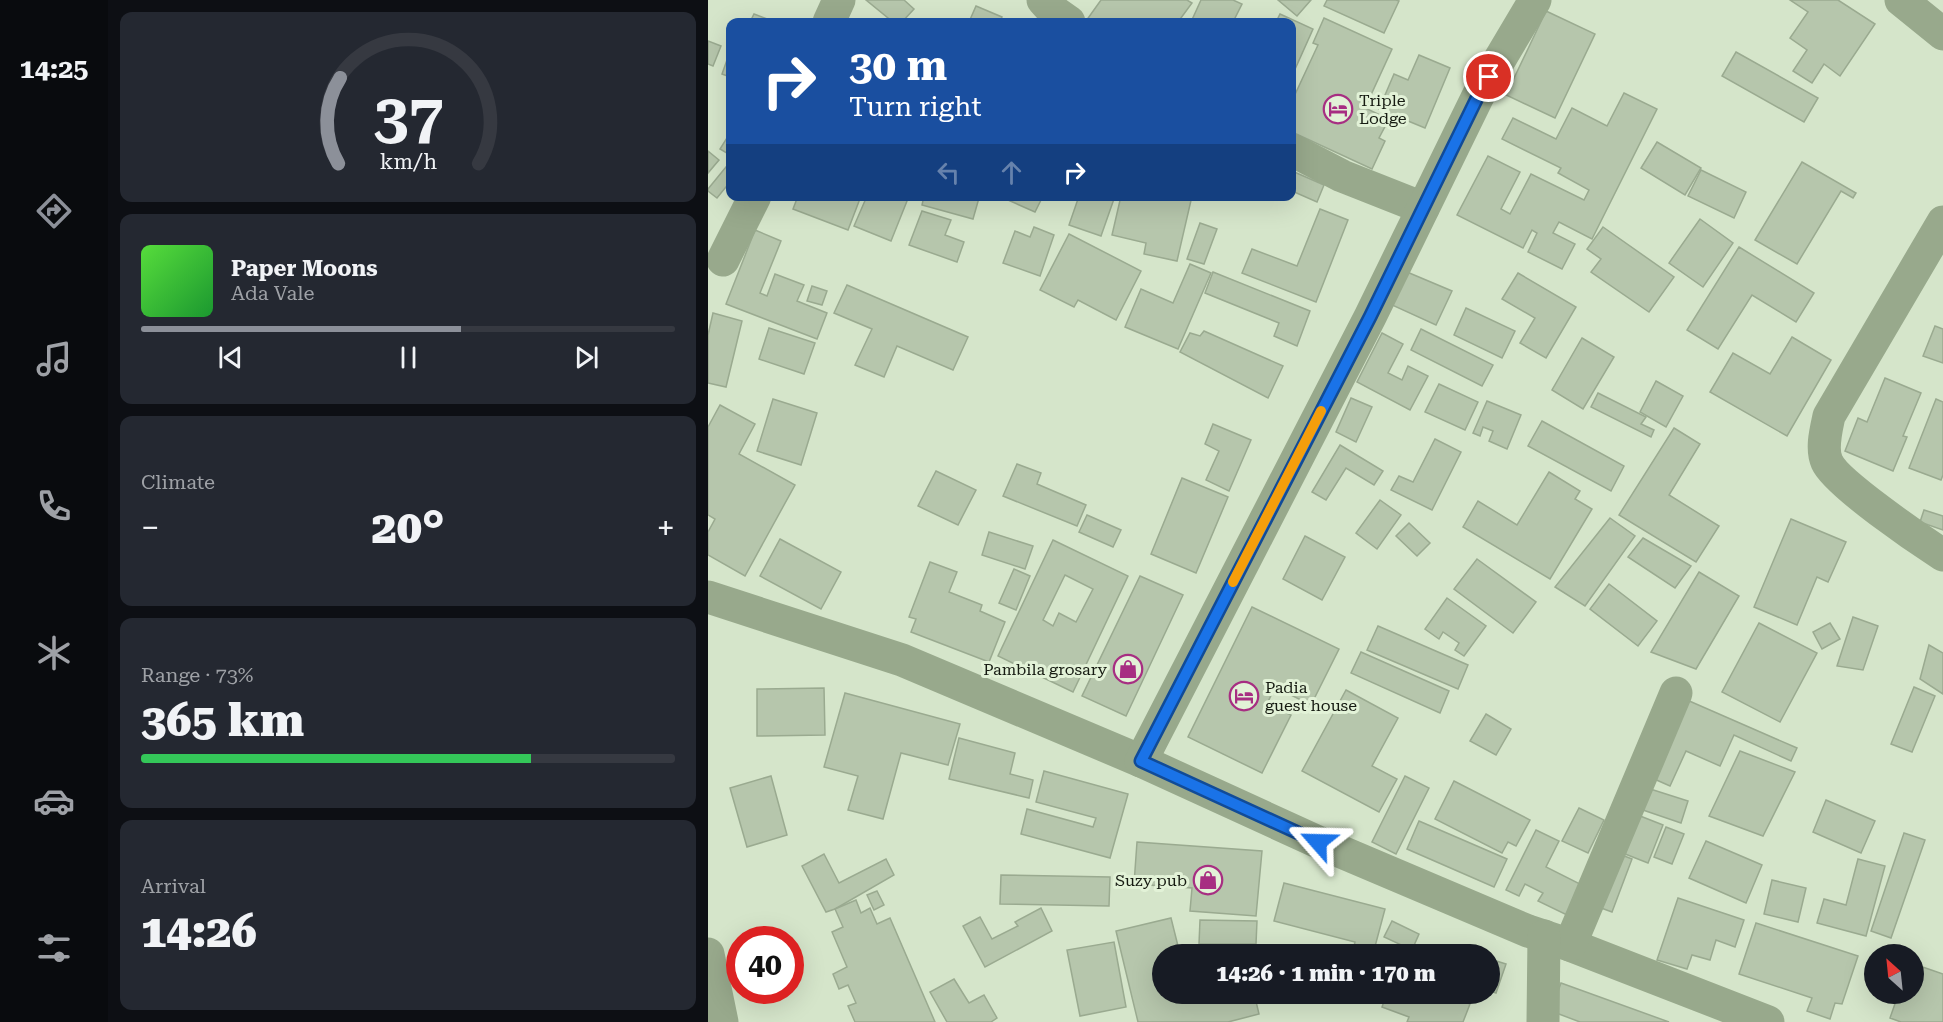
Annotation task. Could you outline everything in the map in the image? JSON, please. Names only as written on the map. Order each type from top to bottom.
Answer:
[{"type":"street","points":[[831,18],[839,0]]},
{"type":"street","points":[[1043,0],[1063,18]]},
{"type":"street","points":[[1141,761],[1370,317],[1478,96],[1535,0]]},
{"type":"street","points":[[1901,0],[1943,34]]},
{"type":"street","points":[[1296,152],[1341,176],[1423,208]]},
{"type":"street","points":[[723,260],[752,201]]},
{"type":"street","points":[[1943,222],[1829,416],[1824,436],[1827,462],[1840,479],[1943,555]]},
{"type":"street","points":[[708,597],[902,660],[1141,761],[1318,842],[1528,931],[1557,940],[1768,1022]]},
{"type":"street","points":[[1543,1022],[1557,940],[1676,693]]},
{"type":"street","points":[[708,954],[722,1022]]},
{"type":"building","points":[[866,0],[904,0],[914,9],[906,18],[888,18]]},
{"type":"building","points":[[1101,0],[1187,0],[1192,3],[1181,18],[1088,18]]},
{"type":"building","points":[[1201,0],[1233,0],[1242,4],[1235,18],[1193,18]]},
{"type":"building","points":[[1278,0],[1311,0],[1297,16]]},
{"type":"building","points":[[1327,0],[1399,1],[1384,33],[1324,6]]},
{"type":"building","points":[[1790,0],[1838,0],[1875,24],[1840,76],[1824,64],[1812,83],[1793,71],[1807,50],[1790,38],[1808,12]]},
{"type":"building","points":[[976,6],[1002,17],[1002,18],[971,18]]},
{"type":"building","points":[[1546,11],[1595,34],[1555,118],[1506,95]]},
{"type":"building","points":[[754,14],[764,18],[752,18]]},
{"type":"building","points":[[1324,18],[1392,49],[1365,108],[1389,119],[1379,138],[1385,141],[1372,169],[1296,134],[1296,92],[1318,45],[1313,43]]},
{"type":"building","points":[[1296,21],[1313,29],[1296,67]]},
{"type":"building","points":[[708,41],[721,46],[713,66],[708,64]]},
{"type":"building","points":[[1736,52],[1818,98],[1804,122],[1722,76]]},
{"type":"building","points":[[1419,55],[1450,68],[1425,128],[1379,109],[1394,74],[1408,80]]},
{"type":"building","points":[[726,63],[726,76],[722,74]]},
{"type":"building","points":[[1624,93],[1657,109],[1592,239],[1559,222],[1553,233],[1575,244],[1562,269],[1528,252],[1537,233],[1532,230],[1523,248],[1457,215],[1488,156],[1520,172],[1501,209],[1510,214],[1531,174],[1584,200],[1589,190],[1558,173],[1561,168],[1502,139],[1513,118],[1556,139],[1572,108],[1607,126]]},
{"type":"building","points":[[726,139],[726,153],[720,149]]},
{"type":"building","points":[[1657,142],[1701,168],[1685,195],[1641,168]]},
{"type":"building","points":[[708,151],[719,160],[708,173]]},
{"type":"building","points":[[1802,162],[1856,193],[1853,198],[1841,191],[1797,264],[1755,240]]},
{"type":"building","points":[[726,167],[726,187],[717,198],[708,189]]},
{"type":"building","points":[[1701,170],[1746,192],[1734,218],[1688,196]]},
{"type":"building","points":[[1296,173],[1324,185],[1317,202],[1296,193]]},
{"type":"building","points":[[796,201],[859,201],[848,230],[793,209]]},
{"type":"building","points":[[865,201],[907,201],[891,241],[854,226]]},
{"type":"building","points":[[923,201],[978,201],[973,219],[922,205]]},
{"type":"building","points":[[1010,201],[1040,201],[1035,212]]},
{"type":"building","points":[[1077,201],[1113,201],[1101,236],[1069,225]]},
{"type":"building","points":[[1120,201],[1191,201],[1177,261],[1144,254],[1146,243],[1112,235]]},
{"type":"building","points":[[1320,209],[1348,220],[1316,302],[1242,273],[1252,249],[1297,266]]},
{"type":"building","points":[[922,211],[951,220],[945,235],[964,242],[957,262],[909,245]]},
{"type":"building","points":[[1700,219],[1733,243],[1703,287],[1669,263]]},
{"type":"building","points":[[1200,223],[1217,229],[1204,264],[1187,259]]},
{"type":"building","points":[[1034,227],[1054,235],[1040,276],[1003,263],[1015,231],[1030,237]]},
{"type":"building","points":[[1603,227],[1674,277],[1649,312],[1591,272],[1601,259],[1587,249]]},
{"type":"building","points":[[755,230],[781,241],[760,293],[767,296],[775,274],[804,285],[797,301],[827,313],[817,339],[726,304]]},
{"type":"building","points":[[1069,234],[1141,271],[1116,320],[1078,300],[1074,307],[1040,290]]},
{"type":"building","points":[[1739,247],[1814,293],[1796,322],[1752,295],[1718,349],[1687,330]]},
{"type":"building","points":[[1190,264],[1211,273],[1178,349],[1125,327],[1141,289],[1173,303]]},
{"type":"building","points":[[1213,272],[1310,311],[1297,346],[1274,336],[1279,323],[1205,293]]},
{"type":"building","points":[[1407,272],[1452,291],[1436,325],[1392,305]]},
{"type":"building","points":[[1518,273],[1576,307],[1546,358],[1520,343],[1535,318],[1502,299]]},
{"type":"building","points":[[847,285],[968,337],[953,370],[897,346],[884,377],[855,365],[872,329],[834,313]]},
{"type":"building","points":[[812,286],[827,291],[822,305],[807,301]]},
{"type":"building","points":[[1466,308],[1515,331],[1502,358],[1454,335]]},
{"type":"building","points":[[713,313],[742,321],[726,387],[708,383],[708,335]]},
{"type":"building","points":[[1935,326],[1943,329],[1943,363],[1923,356]]},
{"type":"building","points":[[769,328],[815,343],[804,374],[759,359]]},
{"type":"building","points":[[1421,329],[1493,365],[1482,386],[1411,350]]},
{"type":"building","points":[[1204,331],[1283,366],[1268,398],[1180,352],[1190,333],[1200,336]]},
{"type":"building","points":[[1382,333],[1403,344],[1388,373],[1402,380],[1408,366],[1428,376],[1410,410],[1357,382]]},
{"type":"building","points":[[1792,337],[1831,360],[1787,436],[1710,392],[1733,353],[1770,374]]},
{"type":"building","points":[[1582,338],[1614,357],[1583,409],[1552,390]]},
{"type":"building","points":[[1885,378],[1921,393],[1903,436],[1907,437],[1893,471],[1845,451],[1858,418],[1867,422]]},
{"type":"building","points":[[1656,381],[1683,396],[1666,427],[1640,412]]},
{"type":"building","points":[[1439,384],[1478,402],[1465,430],[1425,412]]},
{"type":"building","points":[[1598,393],[1646,417],[1641,424],[1654,430],[1651,437],[1591,407]]},
{"type":"building","points":[[1351,398],[1372,407],[1356,442],[1336,432]]},
{"type":"building","points":[[773,399],[817,413],[801,465],[757,451]]},
{"type":"building","points":[[1936,399],[1943,402],[1943,475],[1941,480],[1909,468]]},
{"type":"building","points":[[1487,401],[1521,415],[1507,449],[1489,441],[1493,431],[1483,427],[1480,436],[1473,433]]},
{"type":"building","points":[[720,405],[755,424],[739,454],[795,485],[745,576],[708,555],[708,532],[715,519],[708,515],[708,427]]},
{"type":"building","points":[[1542,421],[1624,466],[1611,491],[1528,446]]},
{"type":"building","points":[[1213,424],[1251,440],[1229,491],[1206,480],[1219,451],[1205,444]]},
{"type":"building","points":[[1674,428],[1700,444],[1669,495],[1719,526],[1696,562],[1619,515]]},
{"type":"building","points":[[1435,439],[1461,452],[1432,510],[1391,490],[1399,476],[1413,482]]},
{"type":"building","points":[[1340,445],[1383,471],[1374,485],[1346,468],[1326,500],[1312,492]]},
{"type":"building","points":[[1017,464],[1041,473],[1037,484],[1086,505],[1077,526],[1003,496]]},
{"type":"building","points":[[936,471],[976,490],[958,525],[918,506]]},
{"type":"building","points":[[1549,472],[1580,491],[1575,499],[1592,509],[1550,579],[1463,527],[1478,501],[1517,525]]},
{"type":"building","points":[[1182,478],[1228,497],[1196,573],[1151,554]]},
{"type":"building","points":[[1380,500],[1401,515],[1377,549],[1356,533]]},
{"type":"building","points":[[1924,510],[1943,516],[1943,530],[1920,522]]},
{"type":"building","points":[[1087,515],[1121,530],[1113,547],[1079,532]]},
{"type":"building","points":[[1610,518],[1635,536],[1585,606],[1555,587]]},
{"type":"building","points":[[1791,519],[1846,542],[1828,582],[1817,577],[1797,625],[1754,607]]},
{"type":"building","points":[[1409,523],[1430,543],[1417,556],[1396,536]]},
{"type":"building","points":[[989,532],[1033,546],[1025,569],[982,555]]},
{"type":"building","points":[[1305,536],[1345,557],[1322,600],[1283,579]]},
{"type":"building","points":[[1643,538],[1691,566],[1675,588],[1628,557]]},
{"type":"building","points":[[780,539],[841,572],[821,609],[760,576]]},
{"type":"building","points":[[1053,540],[1128,576],[1073,692],[998,656]],"holes":[[[1065,575],[1093,589],[1076,622],[1059,613],[1053,626],[1043,620]]]},
{"type":"building","points":[[1477,559],[1536,602],[1513,633],[1454,589]]},
{"type":"building","points":[[930,562],[957,572],[949,592],[982,605],[980,611],[1005,622],[989,662],[911,632],[916,619],[909,617]]},
{"type":"building","points":[[1014,569],[1030,576],[1016,610],[999,603]]},
{"type":"building","points":[[1699,572],[1739,596],[1696,669],[1651,652]]},
{"type":"building","points":[[1140,576],[1183,595],[1126,716],[1082,696]]},
{"type":"building","points":[[1609,584],[1657,621],[1638,646],[1590,609]]},
{"type":"building","points":[[1447,598],[1486,626],[1464,656],[1455,650],[1459,643],[1443,632],[1439,639],[1425,629]]},
{"type":"building","points":[[1252,607],[1339,649],[1311,705],[1275,687],[1267,704],[1291,715],[1262,773],[1188,737]]},
{"type":"building","points":[[1853,617],[1878,626],[1863,670],[1837,666]]},
{"type":"building","points":[[1759,623],[1817,653],[1780,722],[1722,692]]},
{"type":"building","points":[[1830,623],[1840,639],[1822,649],[1813,632]]},
{"type":"building","points":[[1378,626],[1468,665],[1458,689],[1367,650]]},
{"type":"building","points":[[1929,645],[1943,653],[1943,694],[1920,679]]},
{"type":"building","points":[[1361,652],[1449,691],[1440,713],[1351,673]]},
{"type":"building","points":[[1914,687],[1935,696],[1912,752],[1891,744]]},
{"type":"building","points":[[824,688],[825,735],[757,736],[757,689]]},
{"type":"building","points":[[1346,690],[1398,718],[1372,766],[1397,779],[1379,812],[1302,771]]},
{"type":"building","points":[[845,693],[960,724],[948,765],[901,753],[883,819],[848,810],[858,776],[824,767]]},
{"type":"building","points":[[1687,700],[1797,748],[1791,761],[1734,735],[1720,766],[1686,751],[1670,786],[1652,778]]},
{"type":"building","points":[[1486,714],[1511,729],[1496,755],[1470,741]]},
{"type":"building","points":[[959,738],[1015,753],[1010,774],[1033,780],[1029,798],[949,779]]},
{"type":"building","points":[[1740,751],[1795,772],[1763,836],[1709,816]]},
{"type":"building","points":[[1044,771],[1128,794],[1110,858],[1021,834],[1027,809],[1093,827],[1096,818],[1036,802]]},
{"type":"building","points":[[771,776],[787,835],[747,847],[730,788]]},
{"type":"building","points":[[1405,776],[1429,788],[1396,854],[1372,842]]},
{"type":"building","points":[[1454,781],[1530,820],[1516,846],[1508,842],[1502,853],[1435,819]]},
{"type":"building","points":[[1644,787],[1688,801],[1681,823],[1637,808]]},
{"type":"building","points":[[1826,800],[1875,821],[1861,853],[1813,832]]},
{"type":"building","points":[[1579,808],[1604,820],[1588,853],[1562,841]]},
{"type":"building","points":[[1630,812],[1663,825],[1648,863],[1615,850]]},
{"type":"building","points":[[1419,821],[1507,859],[1494,887],[1407,849]]},
{"type":"building","points":[[1666,827],[1684,834],[1672,864],[1654,857]]},
{"type":"building","points":[[1536,830],[1559,841],[1546,867],[1582,885],[1567,915],[1538,901],[1543,893],[1525,884],[1519,896],[1506,890]]},
{"type":"building","points":[[1904,833],[1925,840],[1891,938],[1871,931]]},
{"type":"building","points":[[1706,841],[1762,865],[1746,903],[1689,878]]},
{"type":"building","points":[[1137,842],[1262,851],[1256,916],[1190,911],[1192,888],[1134,884]]},
{"type":"building","points":[[1614,852],[1632,859],[1612,912],[1593,905]]},
{"type":"building","points":[[824,854],[839,883],[886,859],[894,875],[826,912],[802,866]]},
{"type":"building","points":[[1858,859],[1885,866],[1866,936],[1817,923],[1824,899],[1846,905]]},
{"type":"building","points":[[1001,875],[1110,877],[1109,906],[1000,904]]},
{"type":"building","points":[[1772,880],[1806,888],[1798,922],[1764,914]]},
{"type":"building","points":[[1284,883],[1385,909],[1376,944],[1354,944],[1355,942],[1274,921]]},
{"type":"building","points":[[877,891],[884,905],[874,910],[867,895]]},
{"type":"building","points":[[1678,898],[1744,920],[1735,947],[1716,940],[1710,960],[1692,955],[1687,969],[1657,960]]},
{"type":"building","points":[[856,900],[861,913],[870,908],[877,924],[890,918],[935,1022],[855,1022],[848,1006],[856,1003],[848,985],[839,989],[833,974],[847,967],[832,932],[843,927],[835,909]]},
{"type":"building","points":[[1041,908],[1052,931],[985,967],[963,926],[980,917],[992,939],[1018,926],[1015,922]]},
{"type":"building","points":[[1171,918],[1178,944],[1152,944],[1152,1004],[1257,1004],[1259,1014],[1228,1022],[1138,1022],[1116,931]]},
{"type":"building","points":[[1200,920],[1257,921],[1256,944],[1199,944]]},
{"type":"building","points":[[1392,921],[1419,934],[1415,944],[1399,944],[1384,937]]},
{"type":"building","points":[[1756,923],[1858,956],[1842,1004],[1835,1003],[1830,1019],[1807,1011],[1812,998],[1739,974]]},
{"type":"building","points":[[1114,942],[1126,1007],[1080,1016],[1067,950]]},
{"type":"building","points":[[1500,962],[1506,964],[1500,981]]},
{"type":"building","points":[[1924,967],[1943,974],[1943,1022],[1901,1022],[1890,1018],[1895,1004],[1924,1004]]},
{"type":"building","points":[[954,979],[969,1003],[984,995],[997,1018],[991,1022],[947,1022],[930,992]]},
{"type":"building","points":[[1561,983],[1669,1022],[1580,1022],[1551,1011]]},
{"type":"building","points":[[1383,1004],[1470,1004],[1463,1022],[1407,1022],[1409,1017],[1382,1007]]},
{"type":"slow traffic","points":[[1233,582],[1321,411]]},
{"type":"place","name":"Triple Lodge","points":[[1338,109]]},
{"type":"place","name":"Pambila grosary","points":[[1128,669]]},
{"type":"place","name":"Padia guest house","points":[[1244,696]]},
{"type":"place","name":"Suzy pub","points":[[1208,880]]},
{"type":"route","points":[[1318,842],[1141,761],[1370,317],[1489,77]]}]
